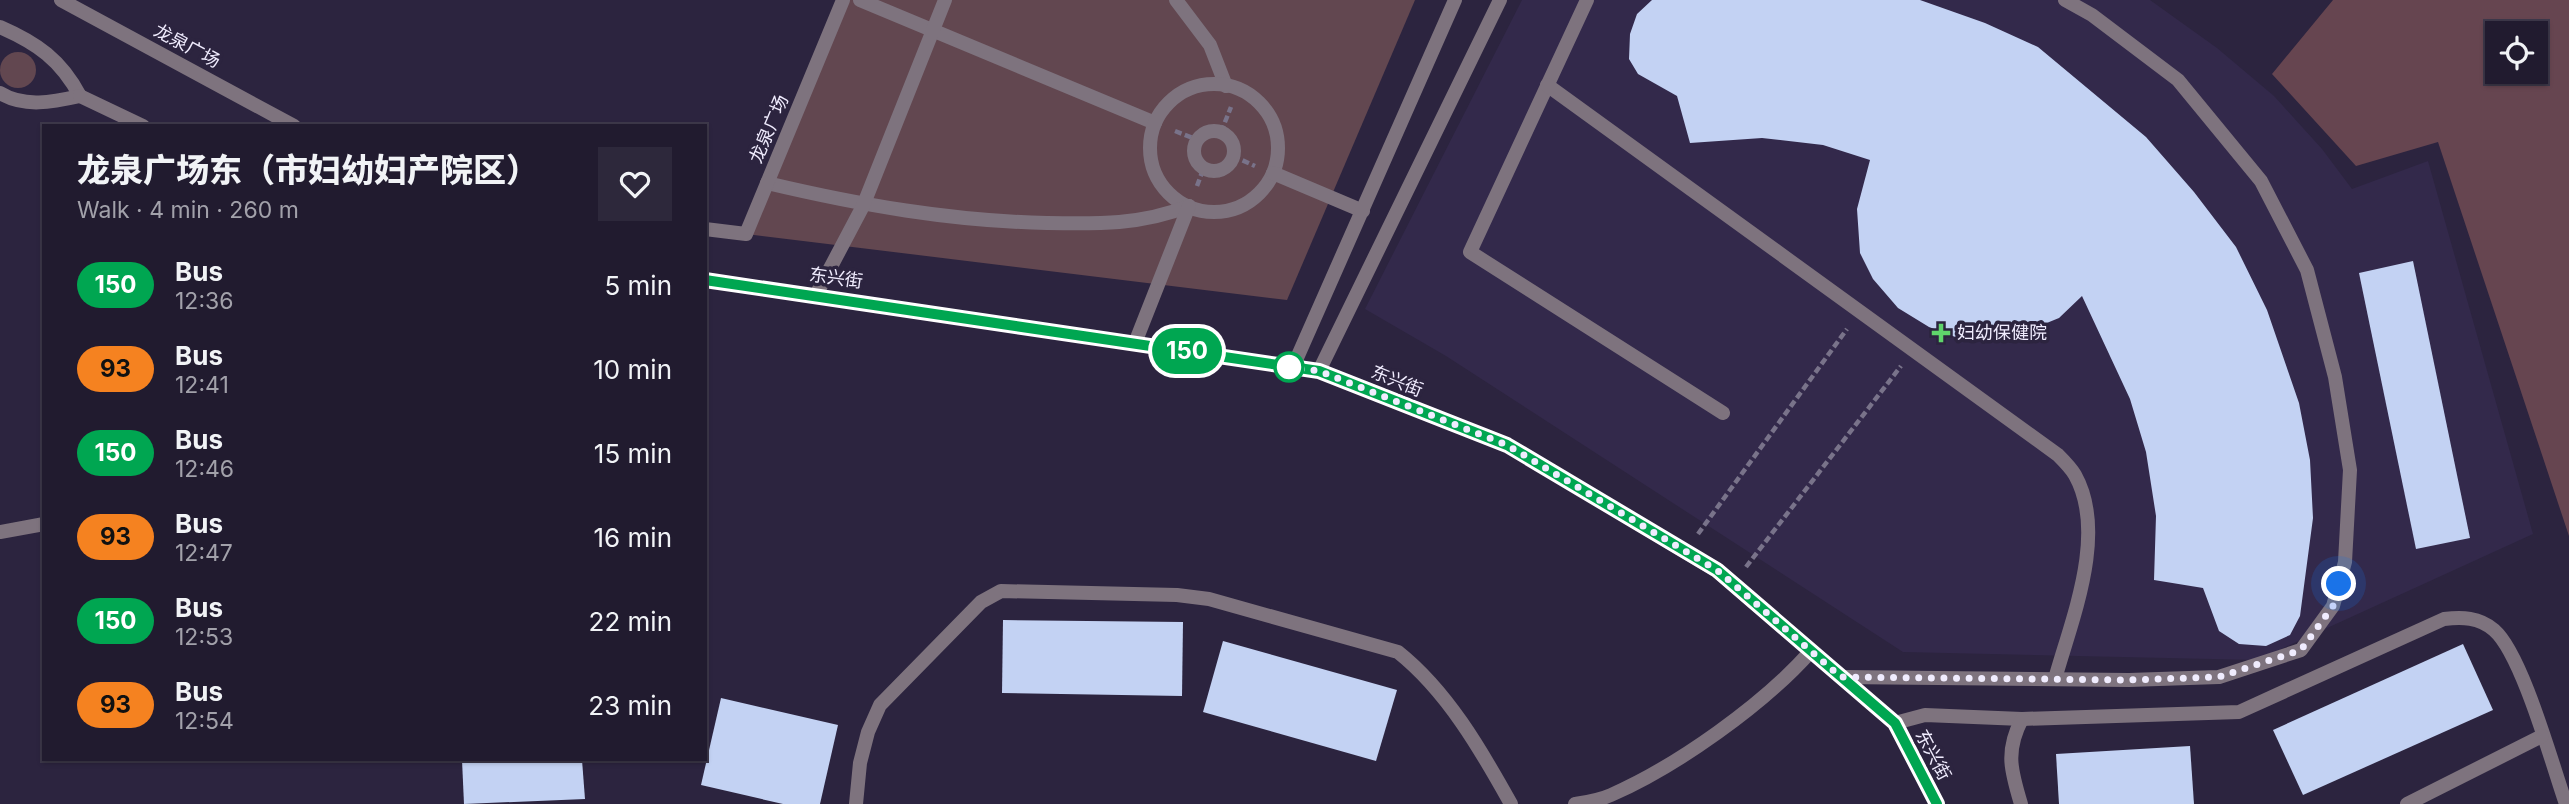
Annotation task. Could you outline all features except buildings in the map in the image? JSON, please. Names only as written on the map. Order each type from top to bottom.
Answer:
[{"type":"street","name":"龙泉广场","points":[[61,0],[290,124]]},
{"type":"street","name":"龙泉广场","points":[[707,229],[746,234],[843,0]]},
{"type":"street","points":[[860,0],[1155,123]]},
{"type":"street","points":[[816,295],[863,205],[945,0]]},
{"type":"street","points":[[1176,0],[1210,45],[1226,86]]},
{"type":"street","points":[[1293,367],[1455,0]]},
{"type":"street","points":[[1319,371],[1500,0]]},
{"type":"street","points":[[1587,0],[1470,252],[1723,413]]},
{"type":"street","points":[[1841,677],[2219,677],[2301,650],[2333,606],[2345,562],[2350,470],[2335,377],[2307,270],[2261,181],[2178,80],[2092,15],[2065,0]]},
{"type":"street","points":[[0,27],[51,55],[68,74],[80,96],[139,124]]},
{"type":"street","points":[[1547,85],[2058,455],[2075,475],[2084,500],[2088,537],[2085,572],[2055,679]]},
{"type":"street","points":[[1226,86],[1247,93],[1271,118],[1278,153],[1273,173],[1252,200],[1236,208],[1217,212],[1189,206],[1166,190],[1150,157],[1155,123],[1166,105],[1180,94],[1196,87],[1226,86]]},
{"type":"street","points":[[0,93],[22,102],[57,101],[80,96]]},
{"type":"street","points":[[1273,173],[1363,211]]},
{"type":"street","points":[[767,183],[863,205],[959,219],[1072,224],[1159,218],[1189,206]]},
{"type":"street","points":[[1135,343],[1189,206]]},
{"type":"street","name":"东兴街","points":[[707,280],[1319,371],[1507,445],[1685,551],[1733,584],[1895,723],[1937,804]]},
{"type":"street","points":[[0,532],[42,524]]},
{"type":"street","points":[[856,804],[860,763],[868,732],[880,705],[981,601],[1001,591],[1177,595],[1209,599],[1398,652],[1420,669],[1482,751],[1511,804]]},
{"type":"street","points":[[1895,723],[1925,715],[2022,719],[2239,712],[2444,619],[2468,616],[2494,629],[2512,652],[2566,804]]},
{"type":"street","points":[[1575,804],[1609,797],[1665,766],[1742,713],[1792,673],[1811,651]]},
{"type":"street","points":[[2021,804],[2011,772],[2011,740],[2022,719]]},
{"type":"street","points":[[2407,804],[2542,736]]},
{"type":"path","points":[[1685,551],[1860,311]]},
{"type":"path","points":[[1733,584],[1913,350]]},
{"type":"shaded area","points":[[843,0],[1415,0],[1287,300],[746,234]]},
{"type":"shaded area","name":"妇幼保健院","points":[[1522,0],[2150,0],[2217,48],[2274,96],[2322,149],[2352,189],[2428,161],[2533,534],[2257,660],[1903,652],[1446,356],[1365,309]]},
{"type":"shaded area","points":[[2333,0],[2569,0],[2569,536],[2438,142],[2356,166],[2272,74]]},
{"type":"shaded area","points":[[18,52],[31,57],[36,70],[31,83],[18,88],[5,83],[0,70],[5,57]]},
{"type":"bus line","name":"150","points":[[707,280],[1319,371],[1507,445],[1717,570],[1895,723],[1937,804]]},
{"type":"place","name":"妇幼保健院","points":[[1941,333]]},
{"type":"route","points":[[1289,367],[1319,371],[1507,445],[1717,570],[1841,677],[2129,680],[2219,677],[2301,650],[2333,606],[2339,584]]}]
